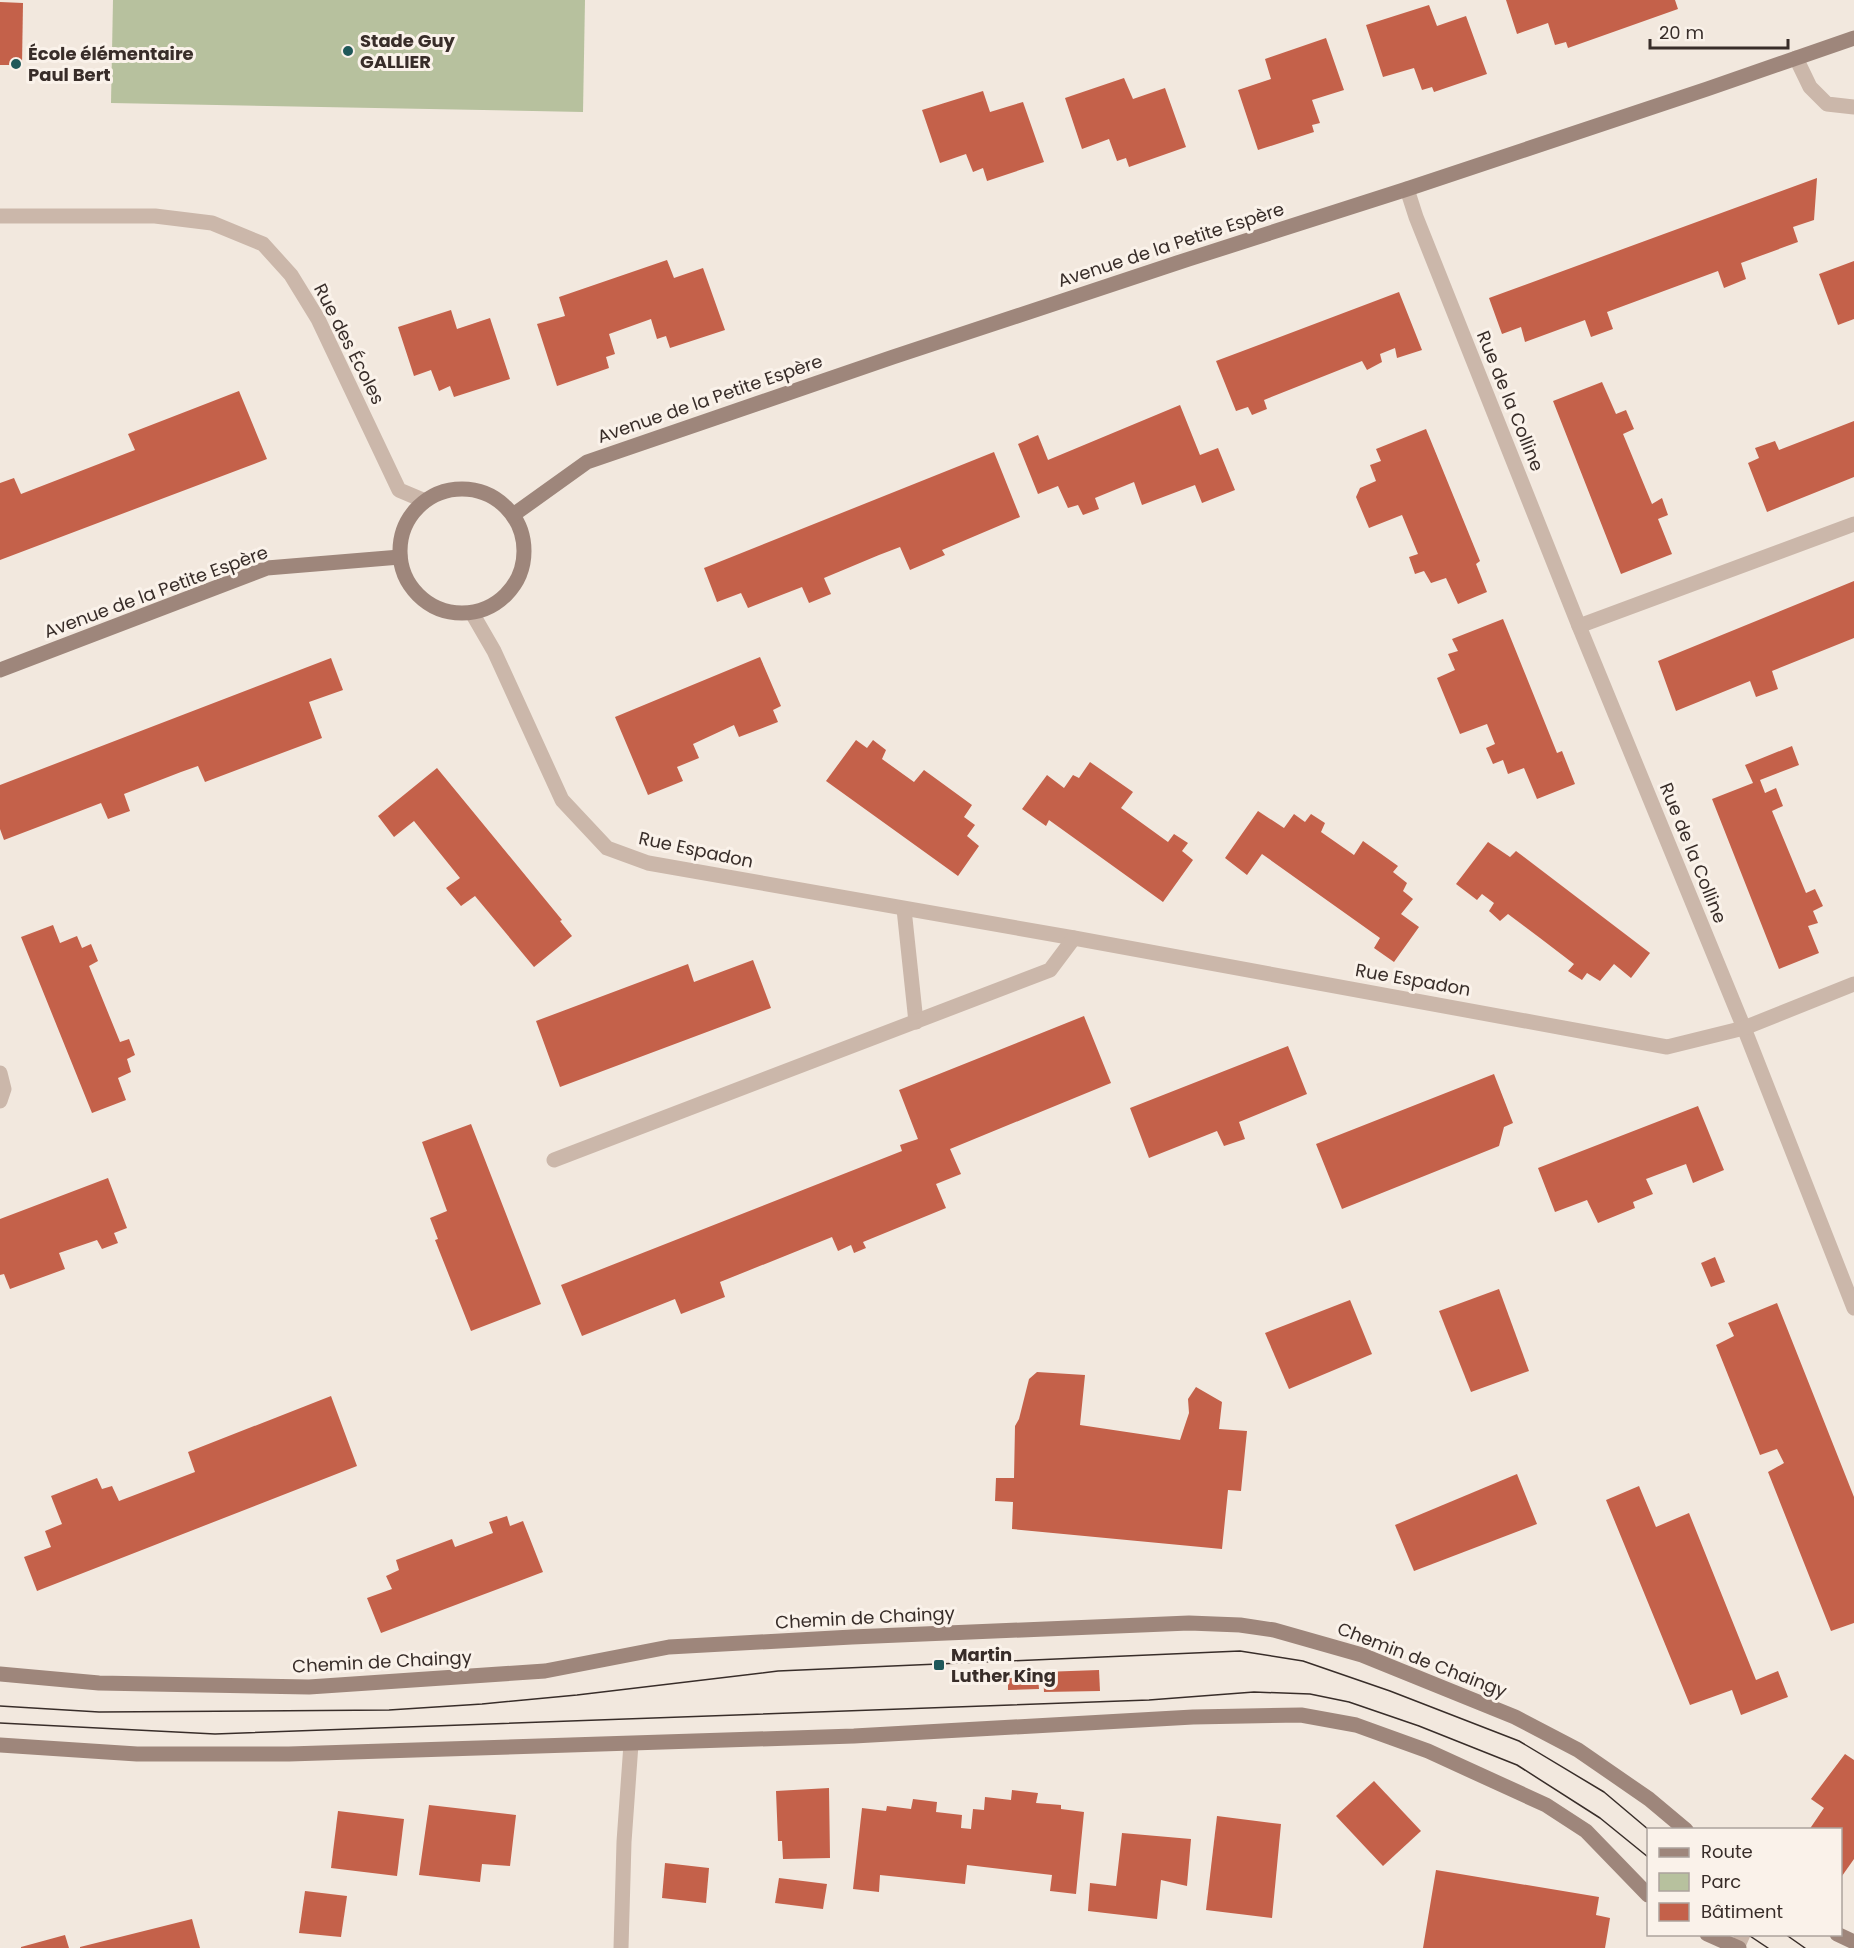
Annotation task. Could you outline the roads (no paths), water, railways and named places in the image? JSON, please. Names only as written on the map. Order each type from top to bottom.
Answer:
[{"type":"street","name":"Avenue de la Petite Espère","points":[[513,515],[587,462],[905,353],[1407,189],[1854,38]]},
{"type":"street","points":[[1796,58],[1810,87],[1827,104],[1854,107]]},
{"type":"street","name":"Rue de la Colline","points":[[1407,189],[1425,240],[1579,627],[1744,1028],[1854,1308]]},
{"type":"street","name":"Rue des Écoles","points":[[0,216],[155,216],[212,223],[263,244],[291,274],[318,319],[399,490],[425,501]]},
{"type":"street","points":[[462,489],[481,492],[499,501],[513,515],[522,534],[524,554],[519,575],[509,593],[492,605],[472,613],[452,613],[433,606],[416,594],[405,577],[400,557],[402,535],[410,516],[425,501],[443,492],[462,489]]},
{"type":"street","points":[[1579,627],[1854,524]]},
{"type":"street","name":"Avenue de la Petite Espère","points":[[0,670],[267,568],[400,557]]},
{"type":"street","name":"Rue Espadon","points":[[472,613],[494,651],[562,800],[607,848],[648,863],[1074,938],[1667,1047],[1744,1028]]},
{"type":"street","points":[[904,909],[916,1022]]},
{"type":"street","points":[[554,1160],[1050,970],[1074,938]]},
{"type":"street","points":[[1744,1028],[1854,984]]},
{"type":"street","points":[[0,1073],[4,1089],[0,1101]]},
{"type":"street","name":"Chemin de Chaingy","points":[[0,1674],[99,1683],[309,1688],[545,1671],[669,1647],[1178,1623],[1240,1625],[1274,1630],[1362,1655],[1515,1717],[1578,1750],[1649,1799],[1684,1828]]},
{"type":"street","points":[[0,1745],[137,1754],[242,1754],[854,1736],[1193,1717],[1301,1715],[1356,1725],[1428,1750],[1546,1805],[1586,1831],[1647,1894]]},
{"type":"street","points":[[621,1948],[630,1744]]},
{"type":"street","points":[[1709,1936],[1738,1948]]},
{"type":"street","points":[[1839,1936],[1854,1942]]},
{"type":"tram line","points":[[0,1706],[99,1712],[389,1710],[577,1695],[778,1671],[1240,1651],[1303,1661],[1390,1691],[1519,1741],[1604,1792],[1647,1828]]},
{"type":"tram line","points":[[0,1723],[215,1734],[1149,1700],[1254,1692],[1310,1694],[1349,1702],[1419,1726],[1517,1765],[1600,1818],[1647,1856]]},
{"type":"tram line","points":[[1750,1936],[1768,1948]]},
{"type":"tram line","points":[[1788,1936],[1805,1948]]},
{"type":"place","name":"Stade Guy GALLIER","points":[[348,51]]},
{"type":"place","name":"École élémentaire Paul Bert","points":[[16,64]]},
{"type":"place","name":"Martin Luther King","points":[[939,1665]]}]
